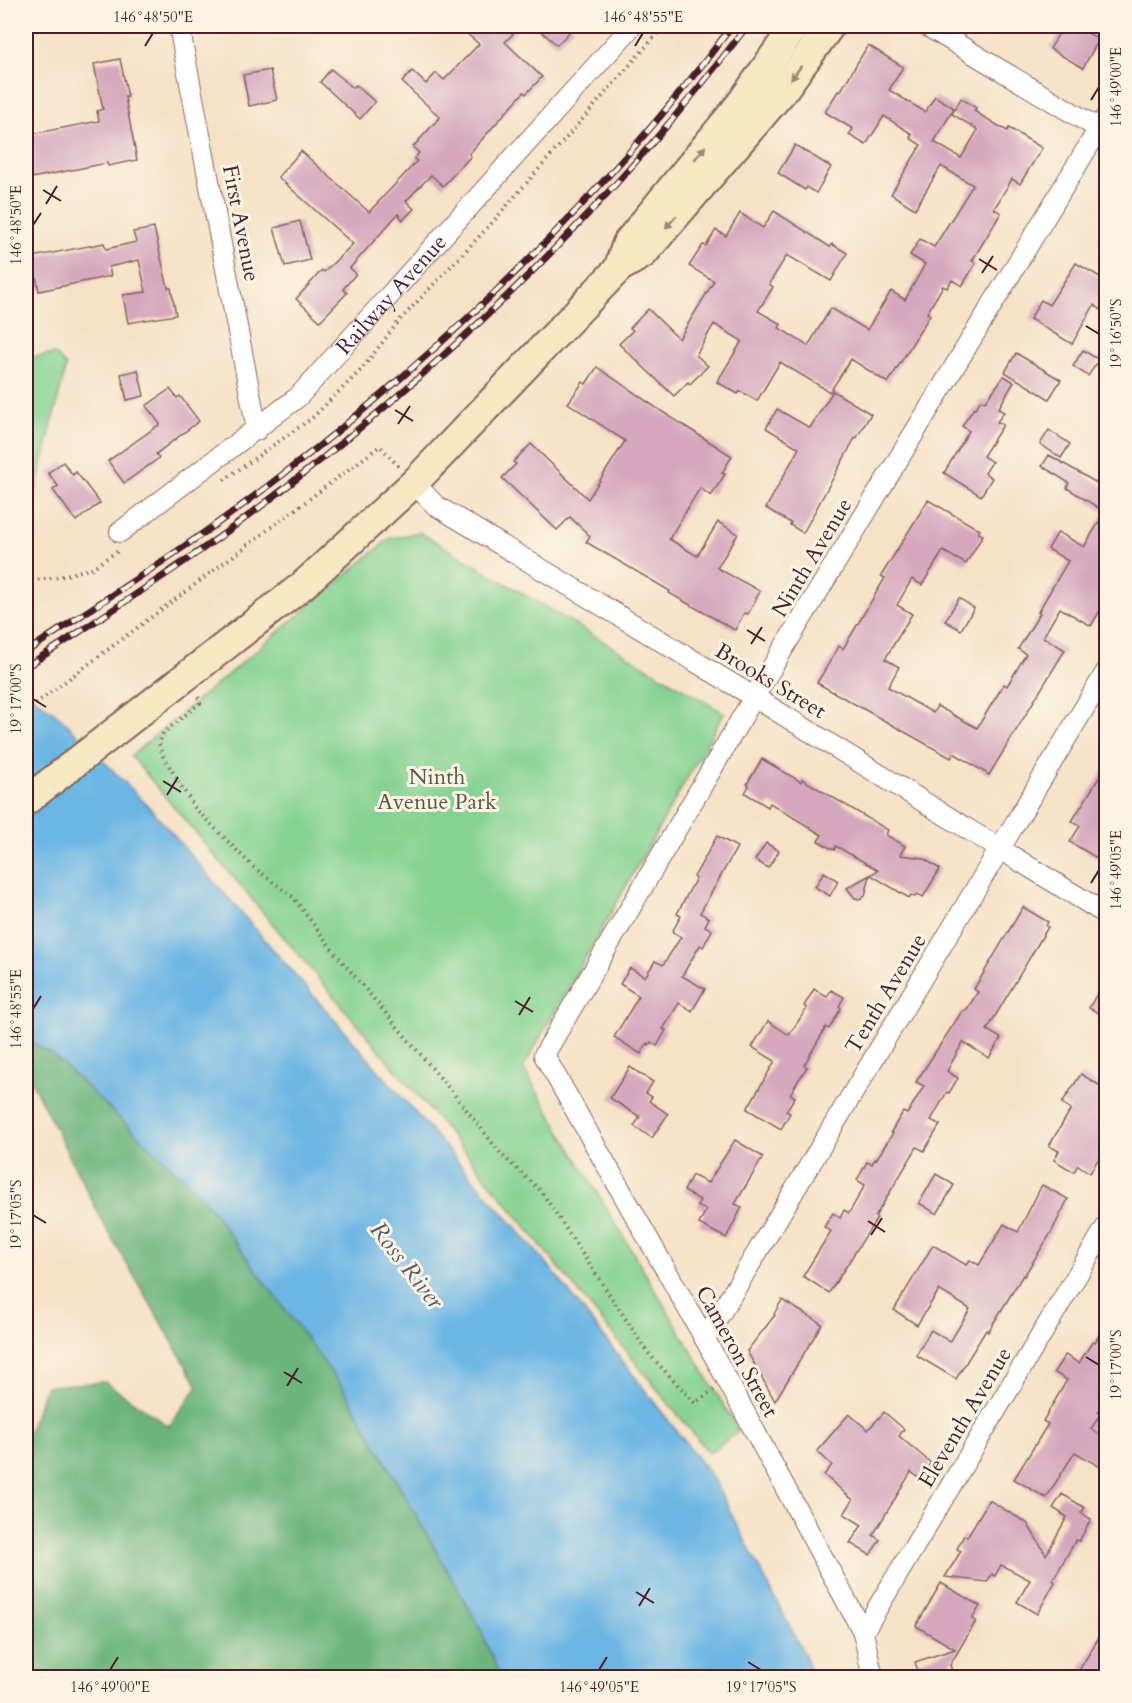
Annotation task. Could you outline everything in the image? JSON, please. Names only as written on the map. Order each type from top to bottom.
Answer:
[{"type":"main road","points":[[619,268],[627,243],[741,103],[795,26]]},
{"type":"main road","points":[[26,801],[302,586],[414,483],[619,268],[643,254],[782,92],[830,26]]},
{"type":"street","name":"First Avenue","points":[[179,26],[257,430]]},
{"type":"street","name":"Railway Avenue","points":[[120,541],[298,397],[633,26]]},
{"type":"street","points":[[927,26],[1104,126]]},
{"type":"street","name":"Ninth Avenue","points":[[544,1055],[754,697],[1104,126]]},
{"type":"street","name":"Brooks Street","points":[[414,483],[435,505],[754,697],[1107,914]]},
{"type":"street","name":"Tenth Avenue","points":[[705,1339],[1107,672]]},
{"type":"street","name":"Cameron Street","points":[[544,1055],[705,1339],[863,1632],[873,1677]]},
{"type":"street","name":"Eleventh Avenue","points":[[863,1632],[1107,1227]]},
{"type":"path","points":[[26,711],[380,446],[414,483]]},
{"type":"path","points":[[26,581],[59,577],[92,568],[120,541]]},
{"type":"path","points":[[193,671],[200,703],[163,733],[159,744],[163,756],[195,807],[252,866],[293,897],[335,953],[502,1155],[540,1191],[656,1362],[695,1403],[728,1382]]},
{"type":"green space","points":[[55,354],[66,366],[26,529],[26,358]]},
{"type":"green space","name":"Ninth Avenue Park","points":[[419,532],[724,713],[523,1068],[739,1431],[709,1453],[466,1153],[131,756],[389,539]]},
{"type":"green space","points":[[26,1039],[53,1055],[199,1193],[346,1392],[480,1628],[500,1677],[26,1677],[26,1439],[46,1386],[105,1382],[169,1426],[198,1386],[106,1228],[26,1071]]},
{"type":"water","name":"Ross River","points":[[26,691],[61,718],[148,806],[548,1265],[712,1477],[805,1656],[812,1677],[500,1677],[480,1628],[346,1392],[199,1193],[53,1055],[26,1039]]},
{"type":"building","points":[[458,26],[521,26],[505,42],[542,77],[526,94],[524,92],[443,186],[431,175],[406,201],[414,209],[403,220],[398,214],[350,268],[356,274],[343,289],[347,293],[320,321],[296,299],[322,270],[324,272],[353,244],[278,177],[301,151],[369,212],[417,161],[414,159],[419,153],[413,147],[440,117],[402,82],[412,71],[426,84],[436,73],[444,80],[479,44]]},
{"type":"building","points":[[535,26],[575,26],[557,45]]},
{"type":"building","points":[[1063,26],[1075,26],[1099,39],[1083,68],[1050,49]]},
{"type":"building","points":[[868,45],[903,67],[889,90],[925,112],[935,96],[954,108],[934,142],[961,158],[978,130],[952,114],[961,98],[976,108],[974,111],[1042,148],[1020,184],[1012,179],[994,209],[1001,213],[972,261],[976,263],[962,286],[952,280],[947,288],[943,286],[927,313],[930,315],[888,383],[851,359],[830,392],[780,362],[757,401],[740,391],[738,394],[717,382],[742,341],[714,324],[696,355],[708,366],[674,396],[619,344],[633,330],[630,328],[648,309],[679,339],[714,281],[689,266],[716,230],[726,236],[740,213],[763,228],[774,211],[830,247],[832,244],[847,253],[831,281],[787,255],[769,284],[773,287],[758,311],[781,324],[779,328],[808,346],[831,308],[867,330],[891,291],[905,300],[925,264],[910,255],[920,239],[934,247],[973,185],[941,166],[915,209],[891,194],[921,145],[910,138],[912,134],[884,116],[866,145],[849,135],[853,129],[825,112],[838,91],[840,92]]},
{"type":"building","points":[[120,59],[137,160],[108,166],[107,163],[26,179],[26,135],[99,121],[97,111],[103,109],[94,64]]},
{"type":"building","points":[[331,69],[353,88],[356,85],[375,102],[360,119],[320,82]]},
{"type":"building","points":[[270,70],[277,100],[249,106],[243,75]]},
{"type":"building","points":[[795,145],[831,167],[816,193],[807,187],[805,190],[778,173]]},
{"type":"building","points":[[300,221],[310,260],[285,266],[274,228]]},
{"type":"building","points":[[154,228],[176,315],[128,323],[123,295],[146,292],[139,260],[109,267],[111,276],[39,291],[32,257],[104,243],[106,249],[136,242],[133,232]]},
{"type":"building","points":[[1076,263],[1107,281],[1107,301],[1101,310],[1094,305],[1072,344],[1030,319],[1041,300],[1049,305]]},
{"type":"building","points":[[1083,350],[1099,360],[1088,376],[1073,366]]},
{"type":"building","points":[[1016,353],[1061,380],[1049,399],[1005,372]]},
{"type":"building","points":[[597,367],[732,456],[722,473],[725,474],[711,496],[700,488],[669,539],[697,556],[718,522],[738,534],[717,568],[760,591],[748,614],[744,613],[735,630],[586,542],[590,536],[570,517],[557,530],[502,478],[516,464],[513,462],[531,444],[588,499],[625,441],[568,403],[583,382],[586,384]]},
{"type":"building","points":[[138,370],[144,396],[127,400],[121,374]]},
{"type":"building","points":[[1004,376],[1014,382],[998,409],[1004,412],[997,422],[1003,425],[983,456],[992,462],[985,473],[992,478],[981,496],[944,473],[969,431],[962,426],[974,408],[981,400],[985,402]]},
{"type":"building","points":[[170,389],[177,398],[180,396],[199,421],[156,454],[159,458],[124,483],[108,461],[160,424],[146,406]]},
{"type":"building","points":[[833,391],[871,414],[855,438],[803,533],[766,508],[799,448],[766,428],[777,409],[810,428]]},
{"type":"building","points":[[1049,430],[1070,444],[1061,458],[1040,444]]},
{"type":"building","points":[[1049,455],[1107,489],[1107,599],[1091,626],[1060,608],[1043,637],[1065,650],[989,775],[954,753],[951,758],[817,683],[839,646],[843,649],[885,578],[881,576],[928,500],[980,530],[978,533],[983,535],[966,564],[943,551],[922,585],[912,579],[897,605],[912,614],[885,659],[899,667],[888,687],[933,713],[937,706],[977,728],[1004,684],[1007,686],[1026,654],[1018,649],[1068,561],[1048,549],[1058,532],[1084,547],[1105,512],[1067,488],[1069,483],[1042,466]]},
{"type":"building","points":[[63,462],[73,475],[76,472],[100,503],[76,521],[53,490],[58,486],[48,473]]},
{"type":"building","points":[[959,598],[974,608],[961,630],[945,621]]},
{"type":"building","points":[[762,759],[801,782],[802,779],[888,830],[886,835],[905,846],[900,855],[923,858],[940,869],[923,897],[917,894],[909,898],[871,875],[878,870],[836,846],[834,850],[818,841],[822,835],[770,803],[768,807],[745,793],[749,786],[747,784]]},
{"type":"building","points":[[1107,765],[1107,864],[1070,842],[1080,826],[1072,821]]},
{"type":"building","points":[[717,836],[737,847],[700,913],[709,918],[705,926],[712,930],[703,947],[700,945],[682,976],[705,989],[692,1011],[679,1003],[663,1029],[666,1030],[657,1046],[651,1042],[649,1045],[647,1043],[641,1054],[614,1037],[639,996],[620,984],[630,968],[645,977],[655,961],[663,965],[681,937],[672,932],[681,916],[677,914]]},
{"type":"building","points":[[766,843],[779,851],[768,868],[755,860]]},
{"type":"building","points":[[824,872],[838,881],[830,896],[815,887]]},
{"type":"building","points":[[870,875],[865,896],[860,899],[855,898],[847,888]]},
{"type":"building","points":[[1023,907],[1048,922],[1046,926],[1048,927],[987,1030],[1001,1038],[989,1058],[963,1042],[947,1071],[958,1078],[931,1120],[940,1125],[924,1151],[917,1147],[875,1217],[877,1218],[829,1293],[803,1276],[831,1231],[824,1227],[833,1213],[840,1218],[844,1210],[849,1213],[865,1185],[857,1180],[867,1162],[872,1164],[876,1160],[903,1112],[907,1114],[924,1086],[916,1082],[962,1011],[967,1009],[978,992],[974,989]]},
{"type":"building","points":[[1107,976],[1107,1018],[1089,1008]]},
{"type":"building","points":[[814,989],[827,997],[831,990],[844,997],[839,1006],[841,1008],[829,1029],[826,1027],[804,1065],[807,1067],[790,1094],[795,1097],[786,1111],[790,1113],[781,1129],[747,1109],[775,1061],[752,1047],[768,1021],[789,1035],[807,1008],[804,1006]]},
{"type":"building","points":[[630,1067],[653,1082],[646,1093],[652,1097],[649,1101],[668,1114],[652,1138],[634,1126],[640,1117],[610,1098]]},
{"type":"building","points":[[1081,1074],[1107,1090],[1107,1135],[1100,1145],[1105,1148],[1090,1173],[1078,1165],[1074,1172],[1054,1160],[1059,1151],[1049,1146],[1071,1109],[1062,1103]]},
{"type":"building","points":[[735,1140],[763,1157],[735,1204],[742,1207],[726,1238],[699,1224],[706,1210],[697,1206],[700,1200],[684,1191],[692,1175],[708,1183]]},
{"type":"building","points":[[936,1174],[954,1185],[937,1214],[919,1203]]},
{"type":"building","points":[[1042,1185],[1068,1199],[1051,1233],[956,1379],[916,1355],[931,1330],[950,1342],[970,1309],[939,1290],[917,1325],[894,1310],[933,1245],[966,1265],[970,1260],[979,1265],[1004,1224],[1018,1232]]},
{"type":"building","points":[[782,1300],[822,1324],[775,1401],[747,1351],[775,1315]]},
{"type":"building","points":[[1107,1323],[1107,1397],[1091,1429],[1107,1439],[1107,1471],[1075,1452],[1046,1498],[1014,1479],[1048,1424],[1043,1421],[1067,1380],[1054,1372],[1065,1355],[1079,1363]]},
{"type":"building","points":[[884,1412],[904,1429],[899,1436],[931,1463],[919,1478],[911,1472],[873,1535],[880,1540],[870,1555],[850,1543],[862,1525],[844,1514],[853,1500],[824,1475],[832,1465],[817,1451],[849,1414],[868,1430]]},
{"type":"building","points":[[1062,1494],[1085,1508],[1081,1513],[1091,1519],[1053,1580],[1055,1582],[1037,1614],[1017,1602],[1030,1580],[1001,1565],[995,1576],[992,1574],[987,1582],[945,1577],[961,1551],[957,1549],[964,1535],[967,1537],[989,1500],[1027,1523],[1046,1555],[1067,1517],[1053,1508]]},
{"type":"building","points":[[941,1583],[980,1606],[972,1619],[976,1621],[950,1665],[954,1677],[920,1677],[915,1662],[955,1649],[916,1626]]},
{"type":"building","points":[[1107,1624],[1107,1677],[1075,1677]]},
{"type":"railway","points":[[26,652],[153,568],[247,502],[402,377],[520,268],[577,210],[683,89],[732,26]]},
{"type":"railway","points":[[26,667],[161,578],[240,522],[311,468],[447,352],[512,292],[574,229],[692,96],[747,26]]}]
